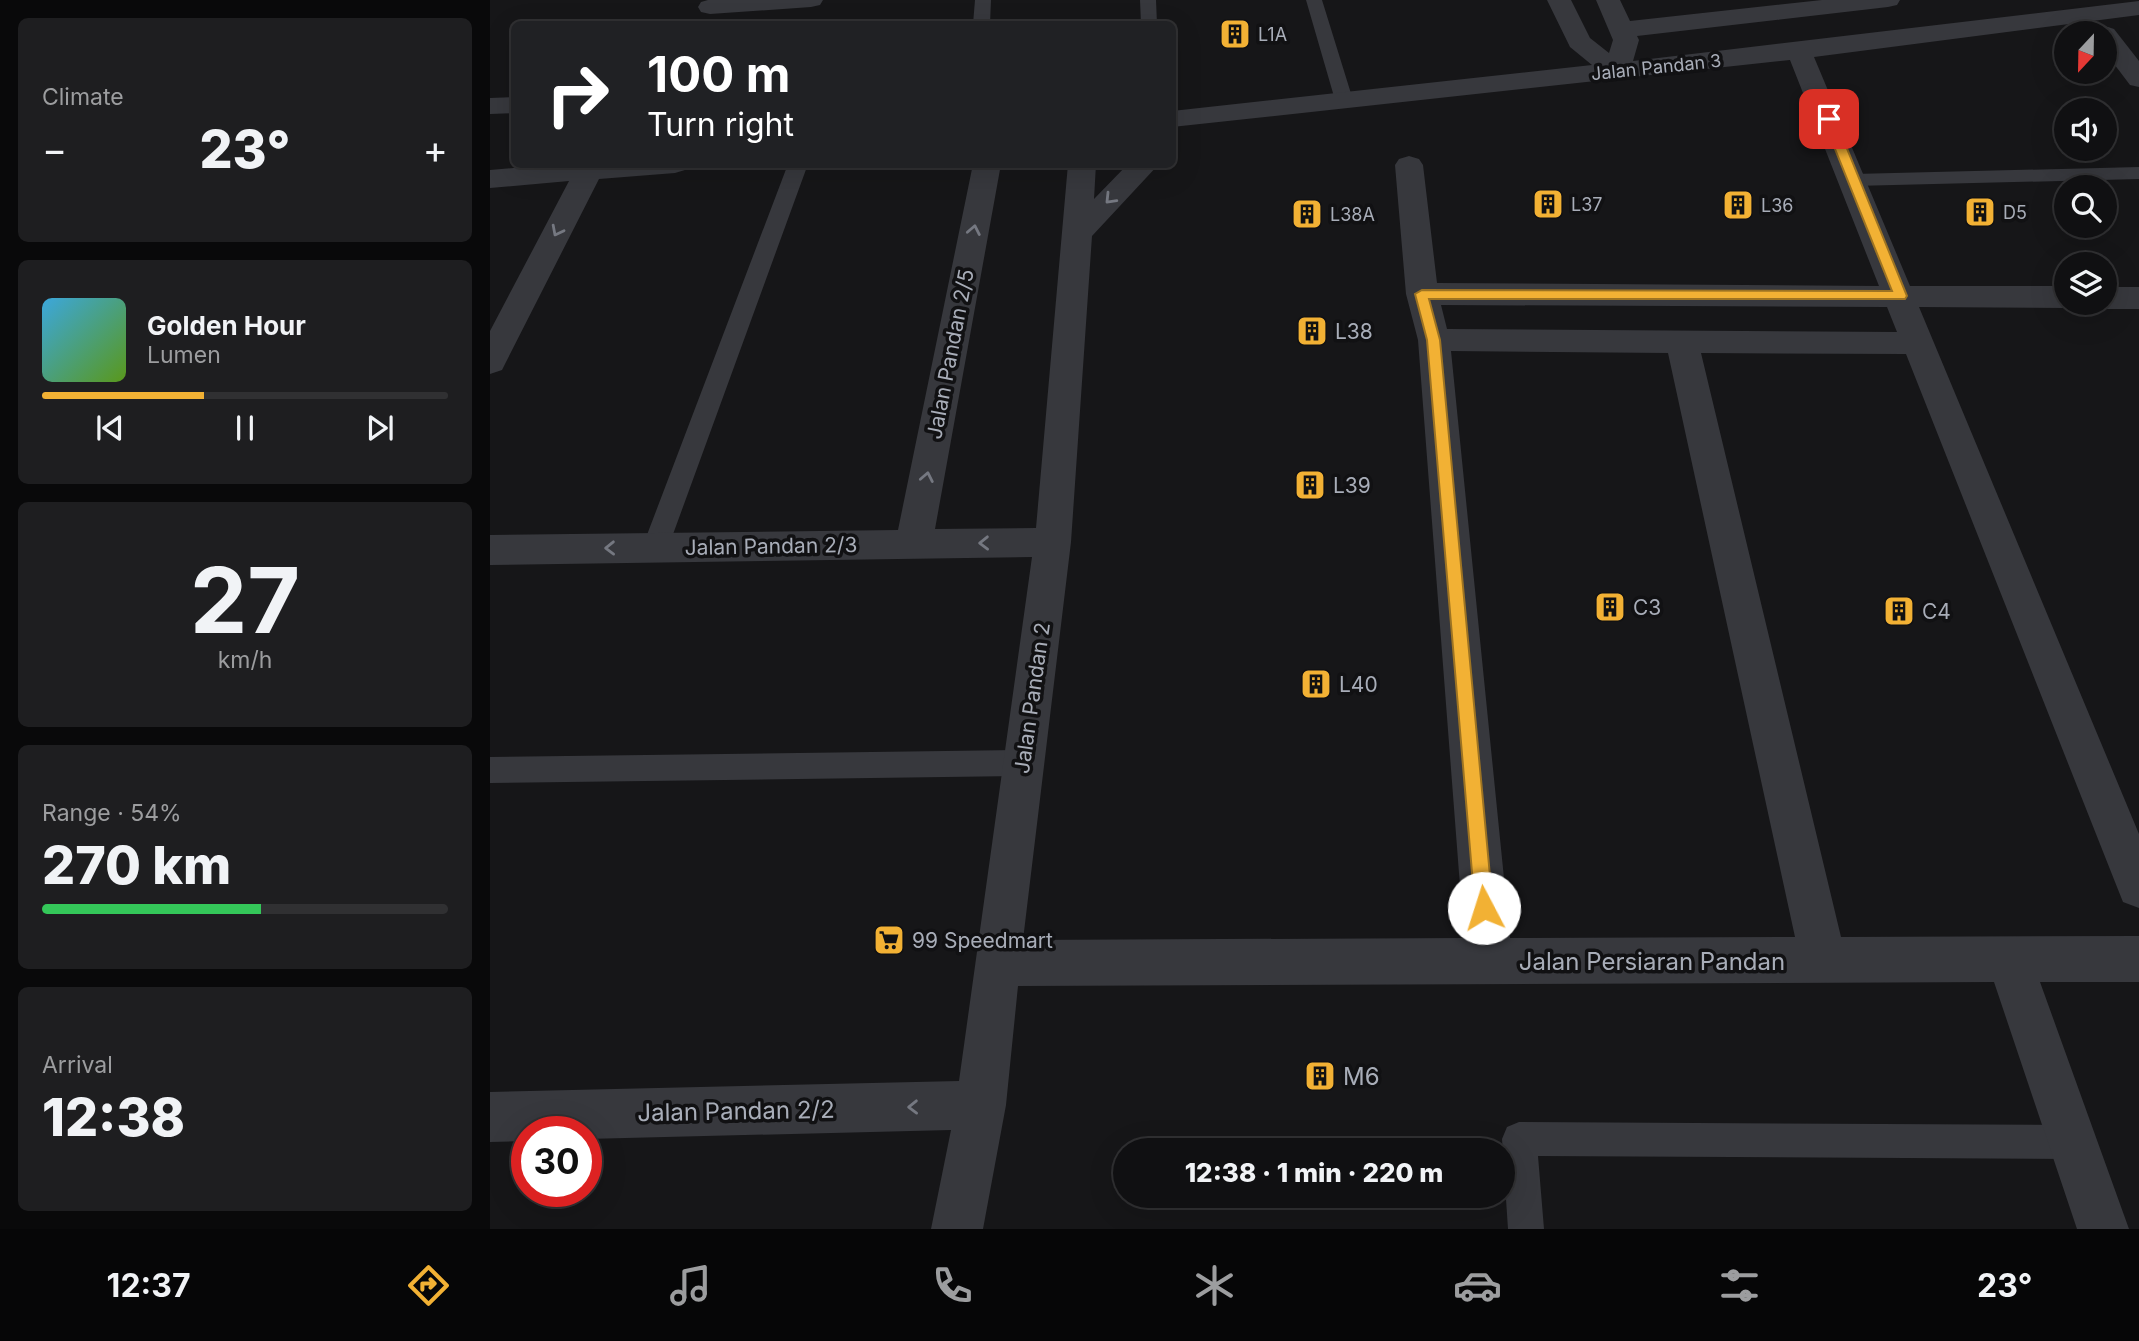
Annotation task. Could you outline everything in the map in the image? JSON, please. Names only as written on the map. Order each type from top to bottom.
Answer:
[{"type":"street","points":[[709,11],[811,0]]},
{"type":"street","points":[[1559,0],[1578,42],[1617,72],[1626,40],[1608,0]]},
{"type":"street","points":[[1622,30],[1888,0]]},
{"type":"street","name":"Jalan Pandan 3","points":[[2112,21],[2139,8]]},
{"type":"street","name":"Jalan Pandan 3","points":[[1176,118],[1799,51],[2054,31]]},
{"type":"street","points":[[1799,51],[1854,180],[2139,887]]},
{"type":"street","points":[[2118,51],[2139,79]]},
{"type":"street","points":[[490,106],[511,105]]},
{"type":"street","points":[[1176,142],[1195,131],[1251,110]]},
{"type":"street","points":[[1409,165],[1422,294],[1434,340],[1489,962]]},
{"type":"street","points":[[490,179],[624,168]]},
{"type":"street","name":"Jalan Pandan 2/5","points":[[914,544],[986,168]]},
{"type":"street","points":[[1060,168],[1064,175],[1077,233]]},
{"type":"street","name":"Jalan Pandan 2","points":[[957,1229],[981,1105],[997,963],[1053,542],[1083,168]]},
{"type":"street","points":[[1077,233],[1140,168]]},
{"type":"street","points":[[491,360],[589,171]]},
{"type":"street","points":[[1422,294],[2054,297]]},
{"type":"street","points":[[2117,298],[2139,298]]},
{"type":"street","points":[[1434,340],[1920,343]]},
{"type":"street","points":[[1682,342],[1823,960]]},
{"type":"street","name":"Jalan Pandan 2/3","points":[[490,550],[1053,542]]},
{"type":"street","points":[[2009,959],[2103,1229]]},
{"type":"street","name":"Jalan Persiaran Pandan","points":[[997,963],[2139,959]]},
{"type":"street","name":"Jalan Pandan 2/2","points":[[490,1117],[981,1105]]},
{"type":"lane","points":[[982,21],[984,0]]},
{"type":"lane","points":[[1147,0],[1149,21]]},
{"type":"lane","points":[[1314,0],[1345,100]]},
{"type":"lane","points":[[655,548],[797,168]]},
{"type":"lane","points":[[1854,180],[2139,173]]},
{"type":"lane","points":[[490,770],[1024,763]]},
{"type":"lane","points":[[1526,1229],[1519,1139],[2073,1142]]},
{"type":"place","name":"L1A","points":[[1235,34]]},
{"type":"place","name":"L37","points":[[1548,204]]},
{"type":"place","name":"L36","points":[[1738,205]]},
{"type":"place","name":"D5","points":[[1980,212]]},
{"type":"place","name":"L38A","points":[[1307,214]]},
{"type":"place","name":"L38","points":[[1312,331]]},
{"type":"place","name":"L39","points":[[1310,485]]},
{"type":"place","name":"C3","points":[[1610,607]]},
{"type":"place","name":"C4","points":[[1899,611]]},
{"type":"place","name":"L40","points":[[1316,684]]},
{"type":"place","name":"99 Speedmart","points":[[889,940]]},
{"type":"place","name":"M6","points":[[1320,1076]]},
{"type":"route","points":[[1484,908],[1434,340],[1422,294],[1901,296],[1829,119]]}]
